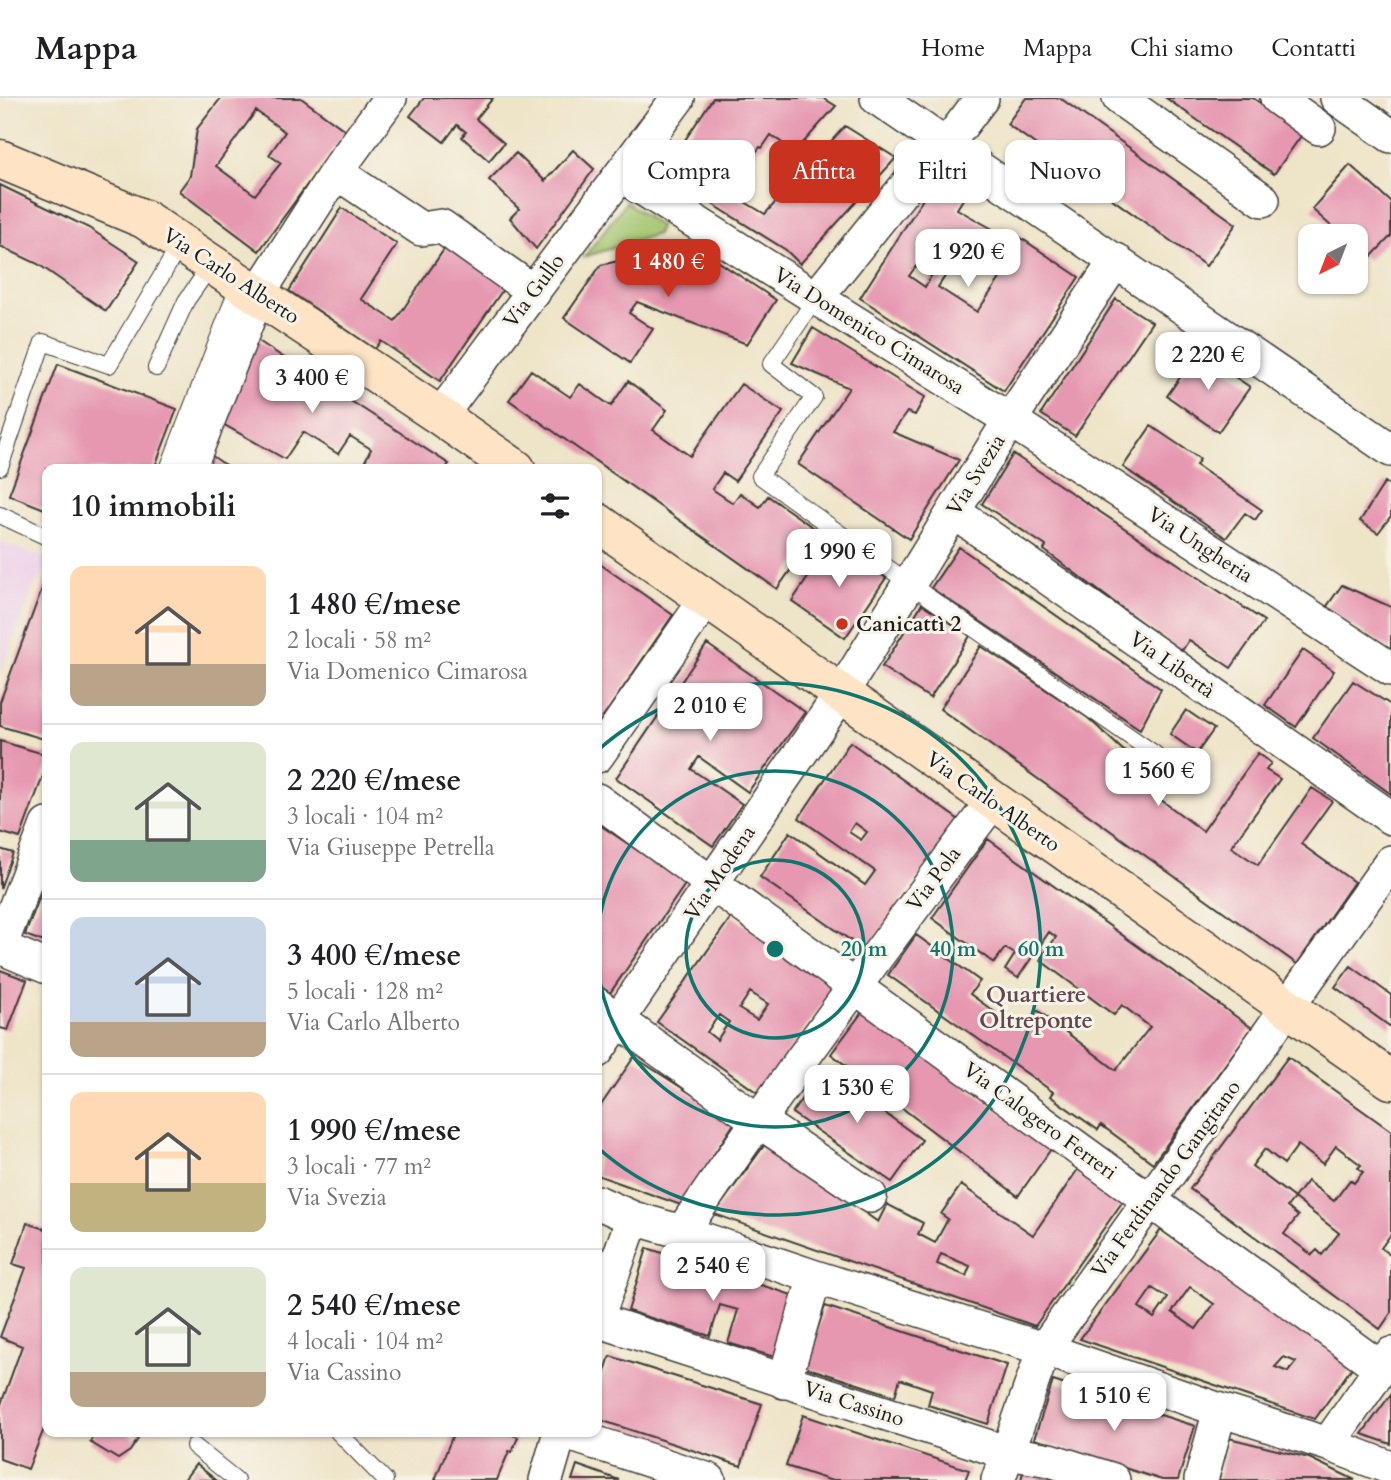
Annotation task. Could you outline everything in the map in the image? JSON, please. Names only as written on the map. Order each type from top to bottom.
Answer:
[{"type":"main road","name":"Via Carlo Alberto","points":[[0,159],[144,219],[440,416],[496,464]]},
{"type":"main road","name":"Via Carlo Alberto","points":[[602,525],[1391,1080]]},
{"type":"street","points":[[190,464],[237,280],[336,172],[390,98]]},
{"type":"street","name":"Via Gullo","points":[[440,416],[678,98]]},
{"type":"street","points":[[877,98],[941,140]]},
{"type":"street","points":[[950,140],[982,98]]},
{"type":"street","points":[[1119,98],[1263,200]]},
{"type":"street","points":[[1277,98],[1319,128]]},
{"type":"street","points":[[1343,100],[1391,136]]},
{"type":"street","points":[[336,172],[421,229],[441,226],[534,292]]},
{"type":"street","points":[[991,174],[1391,450]]},
{"type":"street","name":"Via Domenico Cimarosa","points":[[621,175],[1010,420]]},
{"type":"street","points":[[816,298],[894,201]]},
{"type":"street","name":"Via Svezia","points":[[841,694],[1010,420],[1116,260]]},
{"type":"street","name":"Via Ungheria","points":[[1010,420],[1391,669]]},
{"type":"street","name":"Via Libertà","points":[[954,512],[1391,818]]},
{"type":"street","points":[[602,749],[707,598]]},
{"type":"street","name":"Via Modena","points":[[602,1032],[607,1013],[713,883],[841,694]]},
{"type":"street","name":"Via Pola","points":[[682,1232],[853,985],[993,801]]},
{"type":"street","name":"Via Calogero Ferreri","points":[[602,804],[1150,1200],[1386,1361]]},
{"type":"street","points":[[42,838],[0,947],[42,965]]},
{"type":"street","name":"Via Ferdinando Gangitano","points":[[1003,1466],[1044,1349],[1391,862]]},
{"type":"street","points":[[607,1013],[757,1120],[870,1196]]},
{"type":"street","points":[[602,1204],[633,1218],[1044,1349],[1328,1444],[1391,1468]]},
{"type":"street","points":[[602,1305],[633,1218]]},
{"type":"street","points":[[784,1382],[815,1277]]},
{"type":"street","name":"Via Cassino","points":[[602,1321],[784,1382],[1003,1466],[1051,1460],[1113,1480]]},
{"type":"street","points":[[1328,1444],[1386,1361]]},
{"type":"street","points":[[1201,1480],[1220,1410]]},
{"type":"street","points":[[545,1480],[560,1437]]},
{"type":"street","points":[[577,1437],[709,1480]]},
{"type":"lane","points":[[0,467],[43,342],[109,365],[181,243]]},
{"type":"lane","points":[[156,368],[186,301],[237,280]]},
{"type":"lane","points":[[170,464],[237,280]]},
{"type":"lane","points":[[816,298],[771,364],[814,397],[760,476],[1155,754]]},
{"type":"lane","points":[[0,515],[42,535]]},
{"type":"lane","points":[[343,1437],[385,1480]]},
{"type":"lane","points":[[194,1446],[236,1480]]},
{"type":"shaded area","points":[[0,542],[42,557],[42,576],[35,583],[0,674]]},
{"type":"green space","points":[[625,203],[660,226],[657,234],[584,257]]},
{"type":"building","points":[[221,98],[301,98],[346,131],[259,251],[179,191],[190,176],[197,129]],"holes":[[[256,111],[285,132],[269,155],[281,163],[255,195],[216,166]]]},
{"type":"building","points":[[424,98],[493,98],[476,119],[504,143],[489,161],[462,137],[466,132],[457,125],[444,142],[410,116]]},
{"type":"building","points":[[713,98],[823,98],[836,106],[806,140],[778,140],[771,135],[755,153],[755,140],[685,140]]},
{"type":"building","points":[[1026,98],[1060,98],[1119,140],[1029,140],[1007,124]]},
{"type":"building","points":[[1166,98],[1253,98],[1303,133],[1274,174]]},
{"type":"building","points":[[845,126],[867,140],[832,140]]},
{"type":"building","points":[[1125,145],[1236,224],[1206,266],[1118,203],[1125,203]]},
{"type":"building","points":[[880,148],[894,157],[880,176]]},
{"type":"building","points":[[573,150],[594,169],[536,249],[510,218],[519,209],[489,180],[516,153],[545,181]]},
{"type":"building","points":[[1350,165],[1391,202],[1391,236],[1368,260],[1368,224],[1329,224],[1312,209]]},
{"type":"building","points":[[0,185],[89,228],[139,261],[106,311],[38,264],[0,246]]},
{"type":"building","points":[[711,203],[747,203],[765,214],[775,203],[855,203],[800,264],[786,250]]},
{"type":"building","points":[[920,203],[961,203],[957,209],[996,231],[978,259],[963,249],[938,287],[977,312],[1001,277],[988,268],[1012,232],[1079,277],[1004,391],[860,298]],"holes":[[[916,266],[931,276],[925,287],[909,276]]]},
{"type":"building","points":[[342,208],[397,244],[361,299],[395,321],[447,245],[506,285],[440,381],[381,341],[375,349],[289,291]]},
{"type":"building","points":[[692,244],[776,300],[747,344],[637,302],[629,313],[653,329],[630,363],[564,318],[601,265]]},
{"type":"building","points":[[1116,299],[1152,322],[1075,436],[1041,414]]},
{"type":"building","points":[[813,328],[925,397],[915,415],[907,412],[893,432],[959,460],[909,539],[798,464],[849,388],[792,363]]},
{"type":"building","points":[[254,338],[449,464],[364,464],[371,449],[350,436],[338,454],[303,432],[285,459],[221,423]]},
{"type":"building","points":[[1198,352],[1250,387],[1218,432],[1167,396]]},
{"type":"building","points":[[58,364],[177,409],[156,464],[42,464],[42,508],[9,495]]},
{"type":"building","points":[[531,370],[570,397],[580,384],[611,406],[628,381],[667,410],[653,430],[690,456],[741,384],[783,412],[735,481],[723,473],[712,489],[733,503],[740,493],[760,507],[768,496],[818,531],[777,589],[509,400]]},
{"type":"building","points":[[1151,426],[1200,459],[1196,465],[1262,510],[1255,520],[1245,513],[1226,538],[1123,467]]},
{"type":"building","points":[[208,453],[224,464],[204,464]]},
{"type":"building","points":[[1013,454],[1264,621],[1231,668],[1189,640],[1181,652],[1044,550],[1046,546],[982,504]]},
{"type":"building","points":[[1385,482],[1391,486],[1391,516],[1378,533],[1360,521]]},
{"type":"building","points":[[833,541],[886,578],[845,638],[792,601]]},
{"type":"building","points":[[959,547],[1161,689],[1140,729],[931,588]]},
{"type":"building","points":[[602,565],[673,615],[602,719]]},
{"type":"building","points":[[1342,585],[1391,607],[1391,649],[1325,609]]},
{"type":"building","points":[[42,589],[42,739],[0,726],[0,702]]},
{"type":"building","points":[[922,604],[970,636],[930,698],[882,667]]},
{"type":"building","points":[[707,644],[805,712],[748,792],[699,757],[691,769],[742,804],[713,846],[616,778]]},
{"type":"building","points":[[981,646],[1088,718],[1139,765],[1132,775],[1160,794],[1157,797],[1203,831],[1258,753],[1271,763],[1266,770],[1280,779],[1231,847],[1258,865],[1312,788],[1332,801],[1301,844],[1354,882],[1297,964],[940,709]]},
{"type":"building","points":[[1303,650],[1334,671],[1296,727],[1265,705]]},
{"type":"building","points":[[1353,681],[1391,705],[1391,794],[1313,738]]},
{"type":"building","points":[[1186,710],[1214,729],[1197,753],[1170,734]]},
{"type":"building","points":[[0,741],[42,754],[42,779],[20,838],[0,832]]},
{"type":"building","points":[[850,742],[959,820],[866,951],[760,877],[790,832],[865,885],[875,871],[799,818]],"holes":[[[855,823],[867,832],[861,840],[849,832]]]},
{"type":"building","points":[[602,826],[686,883],[610,993],[602,987]]},
{"type":"building","points":[[988,839],[1252,1028],[1153,1163],[1101,1125],[1098,1130],[1050,1096],[1053,1092],[888,975],[916,935],[980,981],[970,994],[1021,1031],[1037,1010],[1116,1070],[1150,1027],[1122,1005],[1114,1015],[1040,960],[1056,937],[1049,932],[1018,978],[1005,970],[1015,954],[1005,948],[994,963],[932,918]]},
{"type":"building","points":[[0,849],[13,853],[0,889]]},
{"type":"building","points":[[42,891],[42,941],[25,935]]},
{"type":"building","points":[[732,916],[834,988],[758,1093],[657,1022]],"holes":[[[750,992],[768,1004],[757,1020],[739,1009]],[[719,1015],[729,1022],[717,1040],[707,1032]]]},
{"type":"building","points":[[1351,966],[1391,995],[1391,1027],[1335,987]]},
{"type":"building","points":[[0,970],[27,980],[8,1030],[0,1028]]},
{"type":"building","points":[[863,1011],[1051,1149],[1018,1196],[831,1054]]},
{"type":"building","points":[[634,1057],[735,1122],[681,1205],[602,1177],[602,1104]]},
{"type":"building","points":[[1288,1057],[1391,1131],[1391,1234],[1381,1248],[1391,1256],[1391,1313],[1380,1329],[1190,1189]],"holes":[[[1298,1145],[1323,1164],[1336,1146],[1361,1165],[1358,1168],[1363,1172],[1354,1183],[1350,1180],[1334,1201],[1307,1181],[1294,1198],[1252,1166],[1265,1149],[1284,1164]],[[1294,1198],[1339,1233],[1322,1255],[1317,1250],[1312,1255],[1284,1234],[1298,1216],[1287,1207]]]},
{"type":"building","points":[[823,1068],[922,1140],[892,1182],[792,1113]]},
{"type":"building","points":[[766,1143],[878,1222],[887,1204],[923,1223],[918,1234],[935,1243],[948,1219],[941,1214],[961,1185],[1033,1235],[1078,1169],[1123,1201],[1035,1326],[714,1214]],"holes":[[[941,1254],[970,1266],[966,1276],[937,1264]]]},
{"type":"building","points":[[27,1223],[42,1228],[42,1434],[28,1469],[0,1459],[0,1407],[22,1346],[0,1337],[26,1268],[13,1264]]},
{"type":"building","points":[[1161,1230],[1353,1366],[1315,1419],[1080,1339]],"holes":[[[1190,1287],[1214,1304],[1196,1329],[1172,1312]],[[1152,1288],[1168,1298],[1154,1318],[1139,1307]],[[1284,1357],[1296,1362],[1288,1372],[1275,1367]]]},
{"type":"building","points":[[647,1248],[801,1298],[781,1359],[728,1343],[738,1310],[720,1305],[710,1336],[628,1311]]},
{"type":"building","points":[[825,1306],[1007,1365],[988,1424],[928,1405],[932,1390],[900,1379],[895,1396],[805,1367]]},
{"type":"building","points":[[610,1356],[762,1404],[741,1466],[602,1421],[602,1381]]},
{"type":"building","points":[[1053,1381],[1195,1426],[1178,1480],[1162,1480],[1034,1439]]},
{"type":"building","points":[[1391,1394],[1391,1444],[1362,1434]]},
{"type":"building","points":[[803,1415],[969,1470],[965,1480],[829,1480],[786,1466]]},
{"type":"building","points":[[92,1437],[138,1439],[130,1451],[118,1459],[90,1442]]},
{"type":"building","points":[[452,1437],[518,1437],[497,1480],[435,1480]]},
{"type":"building","points":[[1229,1438],[1309,1458],[1355,1480],[1218,1480]]},
{"type":"building","points":[[196,1464],[216,1480],[184,1480]]},
{"type":"building","points":[[577,1465],[619,1480],[572,1480]]},
{"type":"building","points":[[1024,1468],[1060,1480],[1021,1480]]},
{"type":"place","name":"Canicattì 2","points":[[842,624]]},
{"type":"district","name":"Quartiere Oltreponte","points":[[1036,1007]]}]
